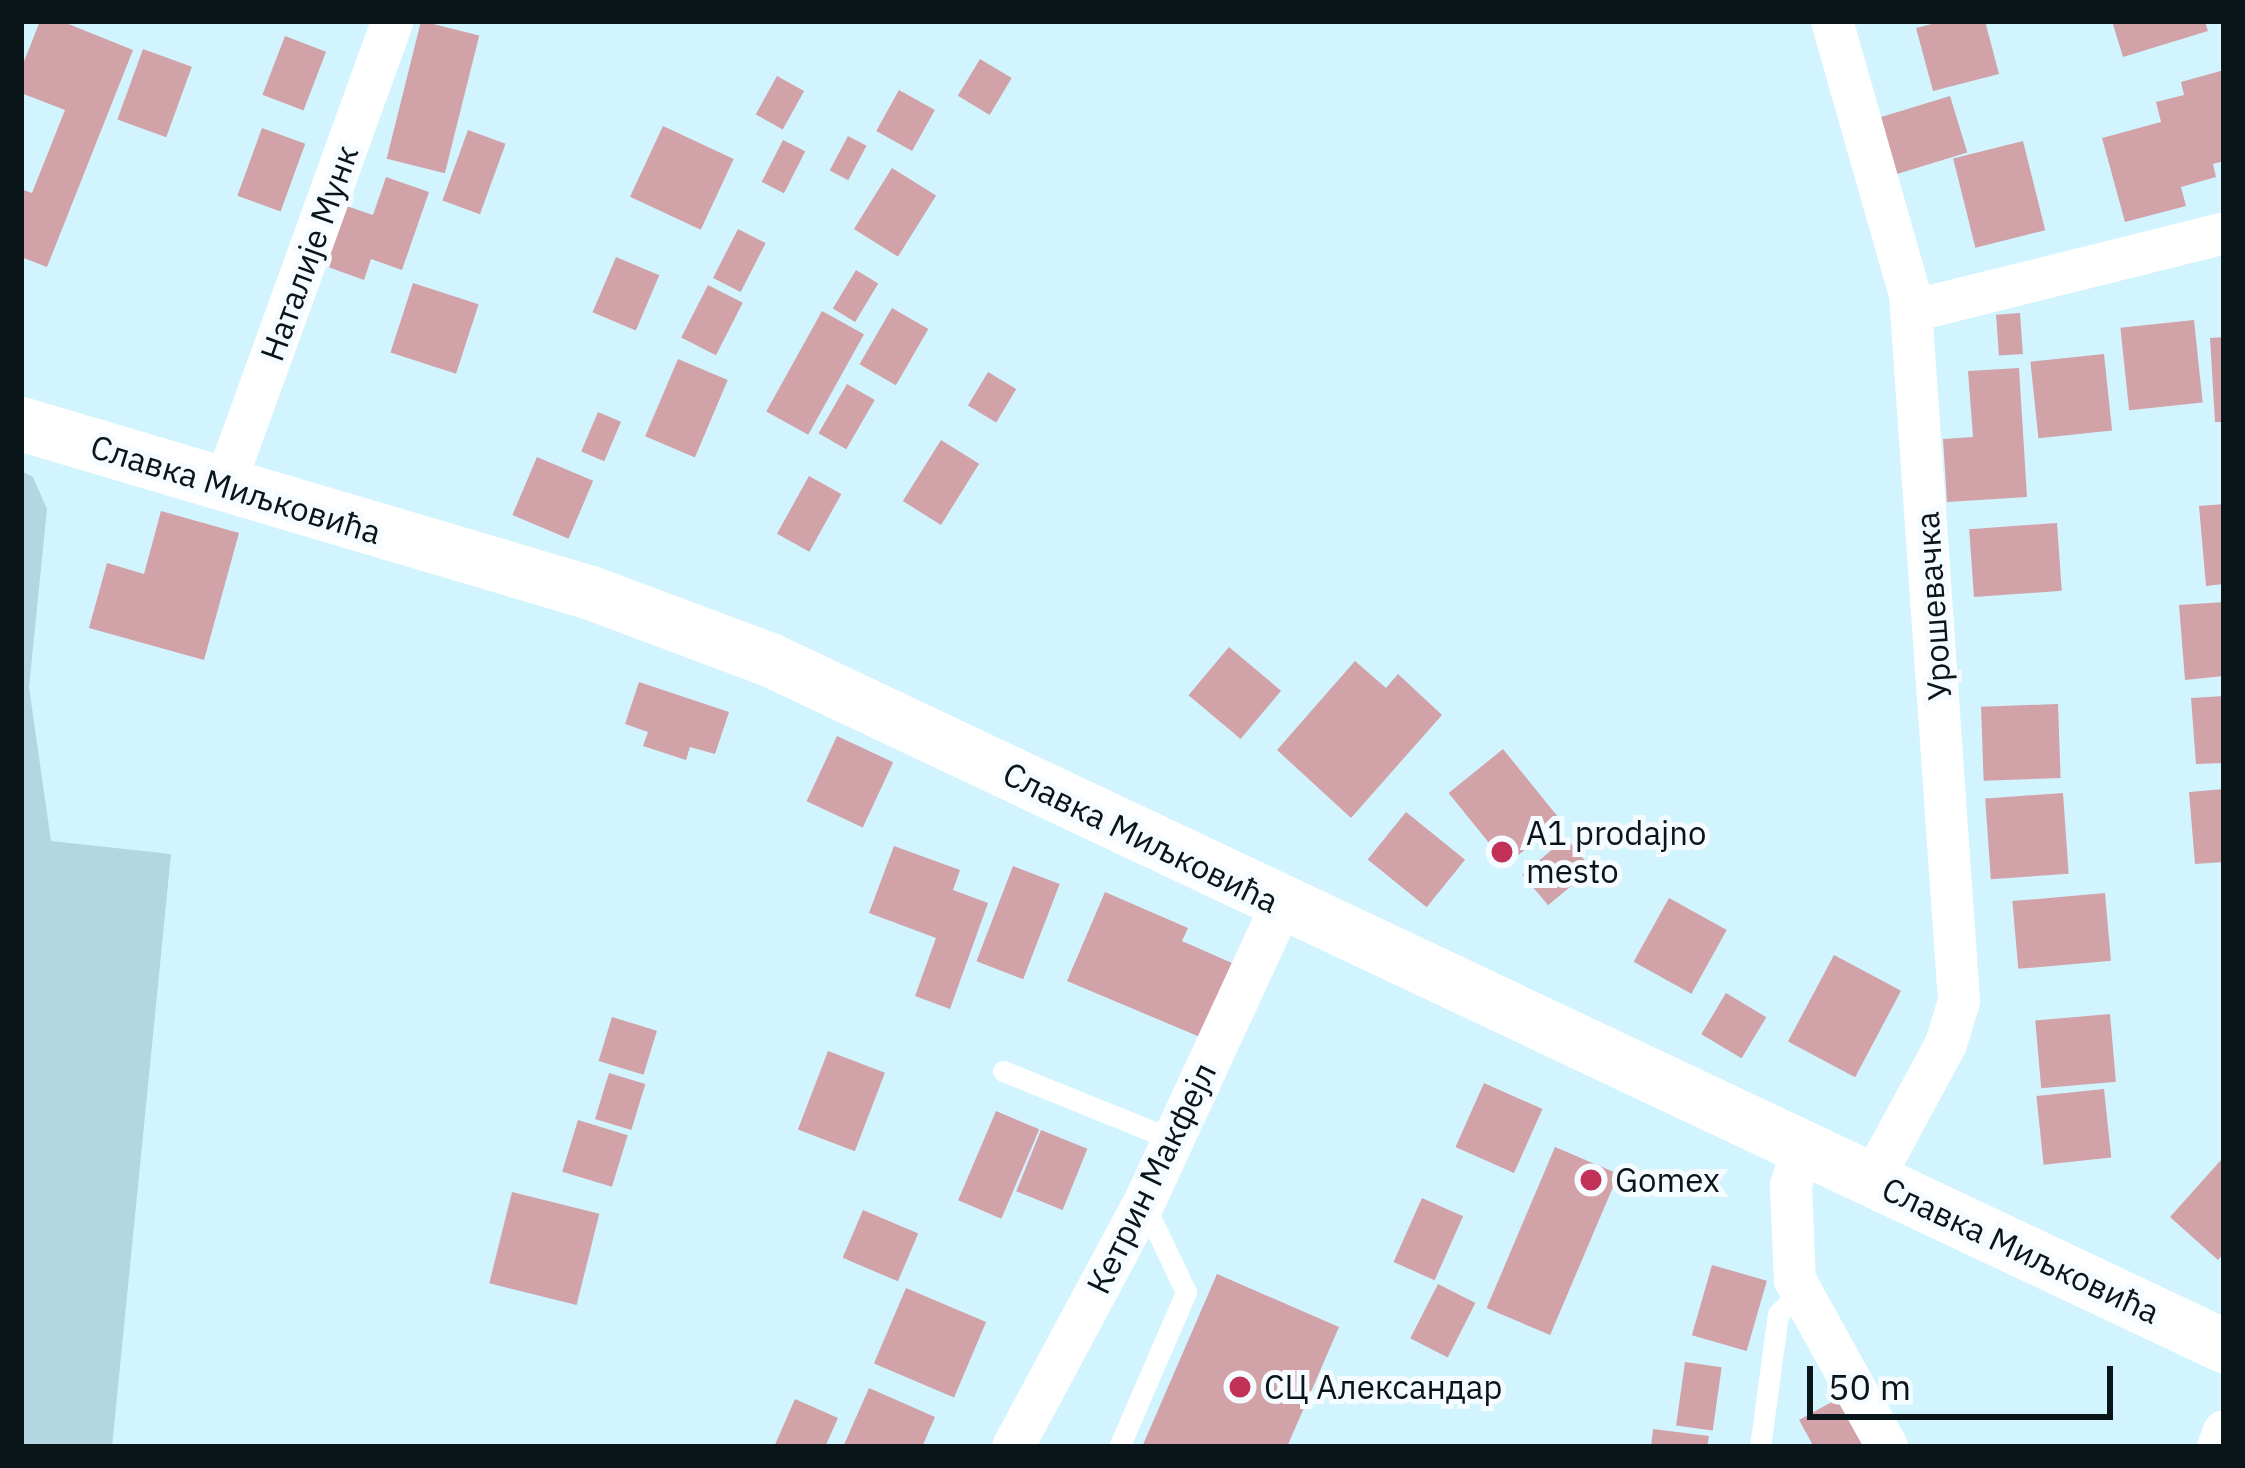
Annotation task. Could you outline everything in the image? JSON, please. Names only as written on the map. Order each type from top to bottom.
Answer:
[{"type":"street","name":"Наталије Мунк","points":[[225,484],[393,21]]},
{"type":"street","name":"Урошевачка","points":[[1832,21],[1912,311],[1959,1001],[1946,1044],[1873,1181]]},
{"type":"street","points":[[1912,311],[2224,233]]},
{"type":"street","name":"Славка Миљковића","points":[[21,424],[610,599],[750,652],[2224,1346]]},
{"type":"street","name":"Кетрин Макфејл","points":[[1013,1447],[1144,1203],[1282,904]]},
{"type":"street","points":[[1802,1147],[1791,1186],[1790,1248],[1801,1291],[1887,1447]]},
{"type":"street","points":[[2218,1447],[2224,1431]]},
{"type":"lane","points":[[1003,1071],[1172,1139]]},
{"type":"lane","points":[[1119,1447],[1186,1292],[1144,1203]]},
{"type":"lane","points":[[1760,1447],[1778,1314],[1801,1291]]},
{"type":"shaded area","points":[[21,471],[33,477],[47,509],[29,687],[51,841],[171,854],[112,1447],[21,1447]]},
{"type":"building","points":[[40,21],[61,21],[133,50],[47,267],[21,257],[21,189],[32,193],[65,110],[21,93],[21,69]]},
{"type":"building","points":[[421,21],[479,36],[445,173],[387,159]]},
{"type":"building","points":[[1943,21],[1985,21],[1999,74],[1933,91],[1916,28]]},
{"type":"building","points":[[2112,21],[2205,21],[2208,31],[2123,57]]},
{"type":"building","points":[[285,36],[326,52],[304,111],[262,95]]},
{"type":"building","points":[[143,49],[192,67],[166,137],[117,119]]},
{"type":"building","points":[[980,59],[1012,78],[990,115],[958,96]]},
{"type":"building","points":[[2224,70],[2224,161],[2213,164],[2216,177],[2181,187],[2186,206],[2125,222],[2102,138],[2161,122],[2156,102],[2184,95],[2181,82]]},
{"type":"building","points":[[777,76],[804,91],[783,130],[756,114]]},
{"type":"building","points":[[899,90],[935,110],[912,151],[876,131]]},
{"type":"building","points":[[1950,96],[1967,152],[1894,175],[1876,119]]},
{"type":"building","points":[[663,126],[734,159],[701,230],[630,197]]},
{"type":"building","points":[[262,128],[305,144],[281,211],[237,196]]},
{"type":"building","points":[[468,130],[506,144],[480,214],[442,200]]},
{"type":"building","points":[[848,136],[867,146],[848,180],[830,170]]},
{"type":"building","points":[[783,140],[805,151],[784,193],[762,182]]},
{"type":"building","points":[[2023,141],[2045,230],[1975,248],[1953,158]]},
{"type":"building","points":[[892,168],[936,196],[898,257],[854,229]]},
{"type":"building","points":[[386,177],[429,192],[402,270],[371,259],[364,280],[317,263],[338,203],[373,215]]},
{"type":"building","points":[[738,229],[766,243],[741,292],[713,278]]},
{"type":"building","points":[[616,257],[659,275],[636,331],[593,312]]},
{"type":"building","points":[[856,270],[878,283],[855,322],[833,309]]},
{"type":"building","points":[[413,283],[479,304],[456,374],[390,352]]},
{"type":"building","points":[[708,285],[743,303],[716,355],[681,338]]},
{"type":"building","points":[[892,308],[928,329],[896,385],[860,364]]},
{"type":"building","points":[[822,311],[864,334],[808,435],[766,412]]},
{"type":"building","points":[[2020,313],[2023,354],[1999,356],[1996,315]]},
{"type":"building","points":[[2194,320],[2203,403],[2129,410],[2120,328]]},
{"type":"building","points":[[2224,337],[2224,422],[2215,422],[2210,338]]},
{"type":"building","points":[[2104,354],[2112,431],[2038,438],[2030,362]]},
{"type":"building","points":[[678,359],[728,380],[695,457],[645,436]]},
{"type":"building","points":[[2019,368],[2027,497],[1947,502],[1943,439],[1973,437],[1968,371]]},
{"type":"building","points":[[988,372],[1016,389],[996,422],[968,405]]},
{"type":"building","points":[[847,384],[875,400],[846,449],[818,433]]},
{"type":"building","points":[[598,412],[621,422],[604,461],[581,452]]},
{"type":"building","points":[[941,440],[979,464],[941,525],[903,501]]},
{"type":"building","points":[[537,457],[593,481],[569,539],[512,515]]},
{"type":"building","points":[[809,476],[841,494],[809,552],[777,534]]},
{"type":"building","points":[[2224,504],[2224,584],[2206,586],[2199,506]]},
{"type":"building","points":[[161,511],[239,533],[204,660],[89,628],[107,563],[144,574]]},
{"type":"building","points":[[2057,523],[2062,591],[1974,597],[1969,529]]},
{"type":"building","points":[[2224,602],[2224,676],[2185,680],[2179,605]]},
{"type":"building","points":[[1229,647],[1281,691],[1241,739],[1189,695]]},
{"type":"building","points":[[1355,661],[1386,688],[1398,674],[1442,715],[1351,818],[1277,750]]},
{"type":"building","points":[[639,682],[729,712],[715,754],[690,747],[686,760],[643,746],[648,732],[625,724]]},
{"type":"building","points":[[2224,696],[2224,763],[2196,764],[2191,698]]},
{"type":"building","points":[[2058,704],[2061,778],[1984,781],[1981,707]]},
{"type":"building","points":[[837,736],[893,762],[863,827],[807,801]]},
{"type":"building","points":[[1503,749],[1561,820],[1506,865],[1449,793]]},
{"type":"building","points":[[2224,789],[2224,862],[2195,864],[2189,792]]},
{"type":"building","points":[[2063,793],[2069,874],[1991,879],[1985,798]]},
{"type":"building","points":[[1406,812],[1465,860],[1427,907],[1368,859]]},
{"type":"building","points":[[1566,838],[1592,869],[1548,905],[1522,875]]},
{"type":"building","points":[[894,846],[960,870],[953,890],[988,903],[950,1009],[915,996],[936,938],[869,913]]},
{"type":"building","points":[[1013,866],[1060,884],[1023,979],[976,961]]},
{"type":"building","points":[[1105,892],[1188,928],[1182,941],[1232,963],[1200,1037],[1067,981]]},
{"type":"building","points":[[2105,893],[2111,961],[2018,969],[2012,901]]},
{"type":"building","points":[[1669,898],[1727,930],[1691,994],[1634,962]]},
{"type":"building","points":[[1834,955],[1901,991],[1855,1077],[1788,1042]]},
{"type":"building","points":[[1726,993],[1766,1017],[1742,1058],[1701,1034]]},
{"type":"building","points":[[2110,1014],[2116,1082],[2041,1088],[2035,1021]]},
{"type":"building","points":[[612,1017],[657,1031],[643,1075],[599,1061]]},
{"type":"building","points":[[828,1051],[885,1073],[855,1151],[798,1129]]},
{"type":"building","points":[[609,1073],[645,1084],[631,1130],[595,1119]]},
{"type":"building","points":[[1484,1083],[1542,1109],[1514,1173],[1456,1147]]},
{"type":"building","points":[[2104,1089],[2111,1158],[2044,1165],[2036,1096]]},
{"type":"building","points":[[996,1111],[1039,1129],[1001,1219],[958,1200]]},
{"type":"building","points":[[578,1120],[628,1135],[612,1187],[562,1172]]},
{"type":"building","points":[[1041,1130],[1087,1149],[1063,1210],[1016,1191]]},
{"type":"building","points":[[1555,1147],[1619,1174],[1550,1335],[1487,1308]]},
{"type":"building","points":[[2221,1160],[2224,1253],[2218,1260],[2170,1217]]},
{"type":"building","points":[[512,1192],[599,1214],[577,1305],[489,1283]]},
{"type":"building","points":[[1422,1198],[1463,1216],[1435,1280],[1394,1262]]},
{"type":"building","points":[[863,1210],[918,1233],[898,1281],[843,1258]]},
{"type":"building","points":[[1712,1265],[1767,1281],[1747,1351],[1692,1335]]},
{"type":"building","name":"СЦ Александар","points":[[1217,1274],[1339,1327],[1287,1447],[1142,1447]]},
{"type":"building","points":[[1438,1284],[1475,1303],[1448,1357],[1410,1338]]},
{"type":"building","points":[[906,1288],[986,1322],[954,1397],[874,1363]]},
{"type":"building","points":[[1685,1362],[1722,1367],[1713,1431],[1676,1425]]},
{"type":"building","points":[[869,1388],[935,1417],[922,1447],[843,1447]]},
{"type":"building","points":[[1839,1398],[1867,1447],[1814,1447],[1799,1420]]},
{"type":"building","points":[[795,1399],[838,1418],[825,1447],[774,1447]]},
{"type":"building","points":[[1653,1429],[1709,1436],[1707,1447],[1651,1447]]},
{"type":"place","name":"A1 prodajno mesto","points":[[1502,852]]},
{"type":"place","name":"Gomex","points":[[1591,1180]]},
{"type":"place","name":"СЦ Александар","points":[[1240,1387]]}]
